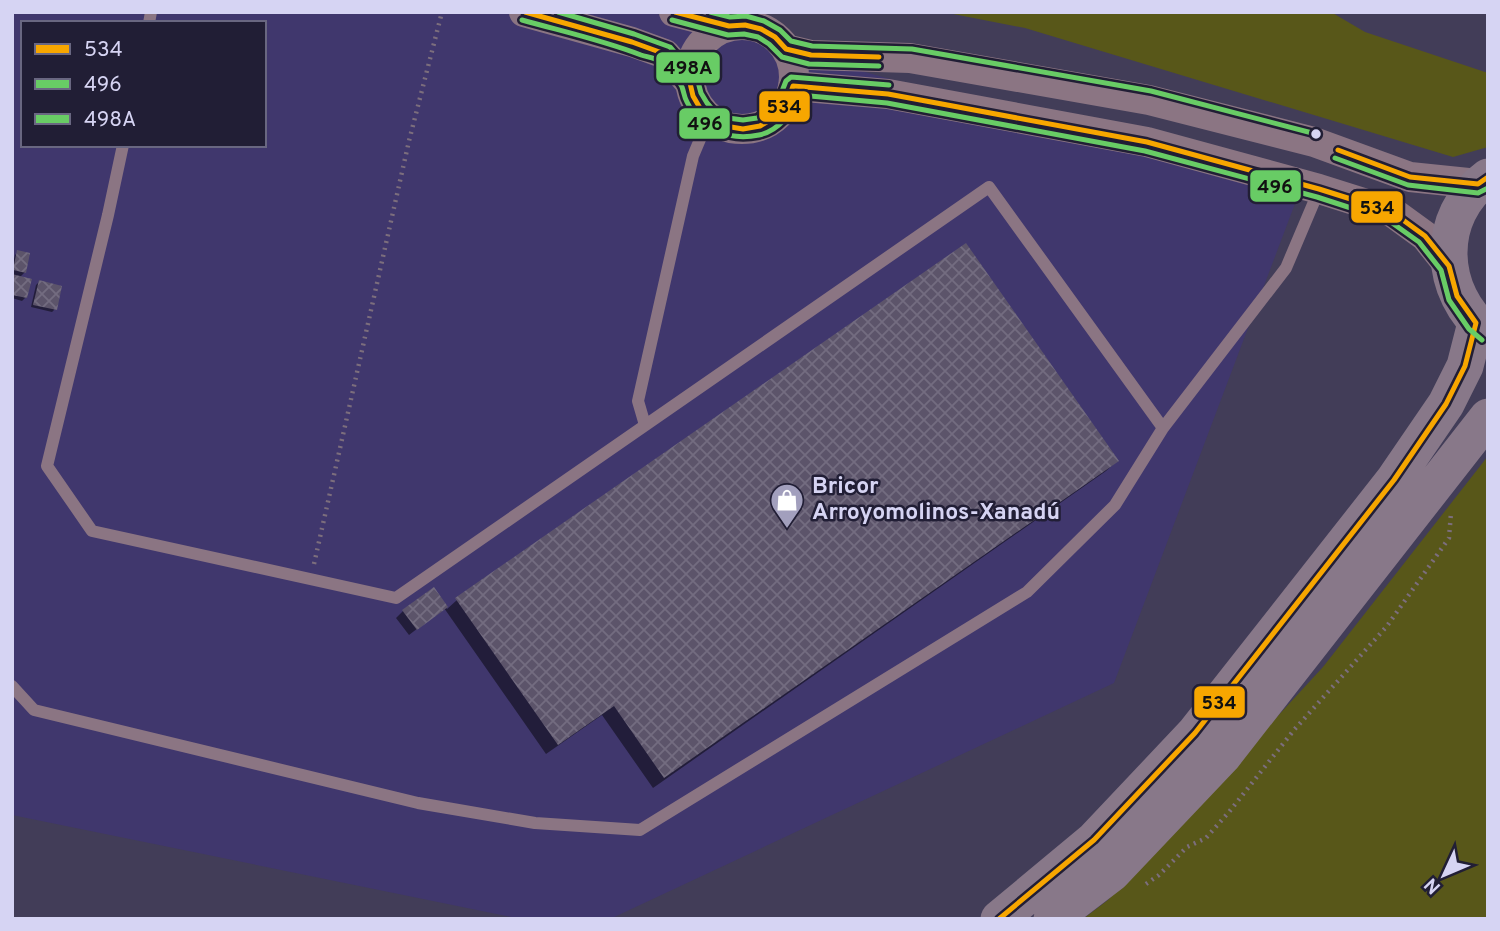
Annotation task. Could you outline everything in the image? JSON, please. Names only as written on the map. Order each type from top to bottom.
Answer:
[{"type":"main road","points":[[999,919],[1094,840],[1195,733],[1394,480],[1446,404],[1482,328],[1457,296],[1449,266],[1450,236],[1460,208],[1483,181]]},
{"type":"main road","points":[[1052,919],[1112,873],[1223,756],[1488,417]]},
{"type":"street","points":[[524,12],[665,54],[690,83]]},
{"type":"street","points":[[674,12],[729,26],[746,25],[761,29],[775,37],[786,49],[794,74],[793,86],[787,103],[775,117],[760,126],[743,129],[725,126],[709,118],[693,96],[690,68],[695,53],[704,41],[729,26]]},
{"type":"street","points":[[786,49],[811,55],[910,58],[1149,100],[1314,142],[1410,177],[1483,181]]},
{"type":"street","points":[[793,86],[888,94],[1147,142],[1320,189],[1392,212],[1425,236],[1449,266]]},
{"type":"lane","points":[[645,425],[638,401],[693,156],[709,118]]},
{"type":"lane","points":[[123,147],[47,466],[92,531],[396,598],[989,187],[1163,428]]},
{"type":"lane","points":[[12,686],[34,710],[418,803],[535,823],[639,830],[1027,592],[1115,505],[1163,428],[1286,268],[1320,189]]},
{"type":"path","points":[[310,579],[403,167],[442,12]]},
{"type":"path","points":[[1139,888],[1159,875],[1187,847],[1206,838],[1294,730],[1387,626],[1449,538],[1450,513],[1458,504]]},
{"type":"shaded area","points":[[12,12],[650,12],[1299,193],[1114,683],[610,919],[521,919],[12,815]]},
{"type":"shaded area","points":[[943,12],[1331,12],[1365,32],[1488,73],[1488,147],[1453,157],[1025,28]]},
{"type":"shaded area","points":[[1488,456],[1488,919],[1083,919],[1108,900],[1323,667]]},
{"type":"building","name":"Bricor Arroyomolinos-Xanadú","points":[[966,243],[1119,461],[664,778],[614,706],[558,745],[455,598]]},
{"type":"building","points":[[17,250],[30,253],[26,273],[13,270]]},
{"type":"building","points":[[12,274],[32,279],[27,298],[12,295]]},
{"type":"building","points":[[39,280],[62,286],[57,310],[33,305]]},
{"type":"building","points":[[434,587],[448,607],[417,630],[402,610]]},
{"type":"transit line","name":"534","points":[[525,12],[665,54],[690,83],[700,108],[709,118],[725,126],[743,129],[760,126],[775,117],[787,103],[793,86],[888,94],[1147,142],[1392,212],[1425,236],[1449,266],[1457,296],[1476,323],[1465,366],[1446,404],[1394,480],[1195,733],[1094,840],[999,919]]},
{"type":"transit line","name":"498A","points":[[558,12],[670,47],[697,78],[707,103],[714,111],[728,118],[757,118],[779,99],[786,81],[791,77],[889,85]]},
{"type":"transit line","name":"534","points":[[675,12],[729,26],[745,25],[761,29],[775,37],[786,49],[811,55],[879,57]]},
{"type":"transit line","name":"498A","points":[[710,12],[764,21],[780,30],[791,41],[812,46],[912,49],[1151,91],[1316,134]]},
{"type":"transit line","name":"496","points":[[522,20],[659,61],[680,84],[687,102],[700,120],[727,135],[759,135],[772,130],[789,115],[799,95],[887,103],[1145,151],[1317,197],[1388,220],[1419,242],[1441,270],[1449,300],[1469,329],[1482,340]]},
{"type":"transit line","name":"496","points":[[672,20],[728,35],[758,37],[782,57],[809,64],[879,66]]},
{"type":"transit line","name":"534","points":[[1338,150],[1410,177],[1478,184],[1488,177]]},
{"type":"transit line","name":"496","points":[[1335,158],[1408,185],[1478,193],[1488,188]]},
{"type":"place","name":"Bricor Arroyomolinos-Xanadú","points":[[787,530]]}]
